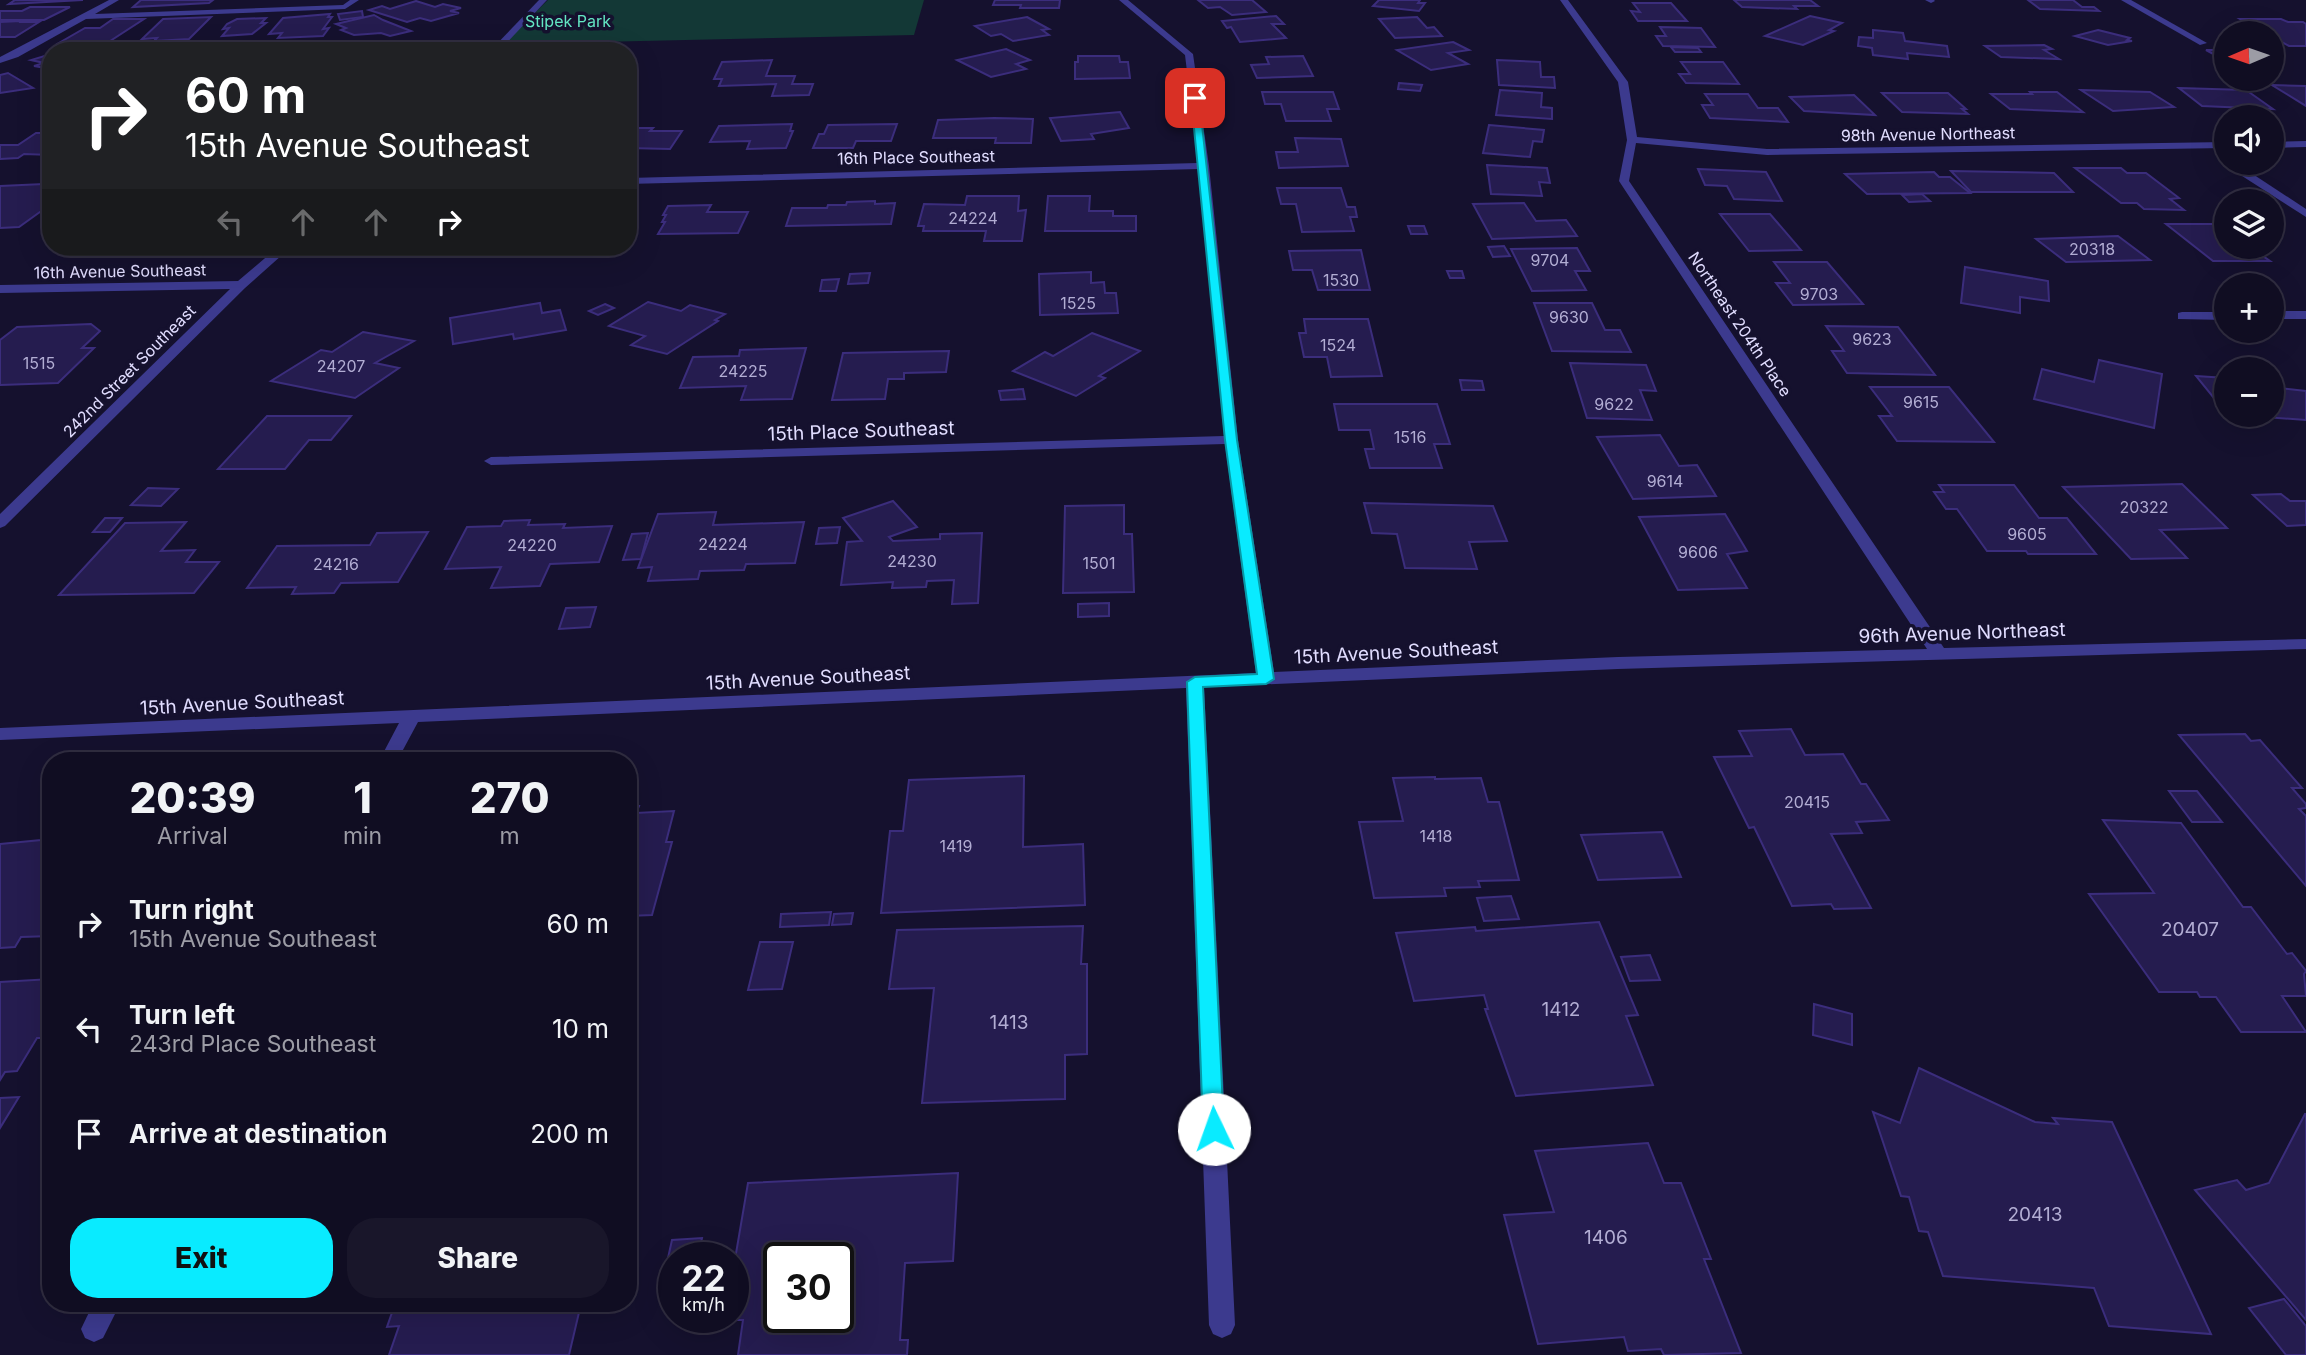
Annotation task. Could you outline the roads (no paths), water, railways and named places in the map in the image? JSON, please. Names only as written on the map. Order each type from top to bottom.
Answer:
[{"type":"street","points":[[0,60],[15,55],[115,0]]},
{"type":"street","points":[[85,17],[345,7],[355,0]]},
{"type":"street","points":[[503,42],[543,0]]},
{"type":"street","points":[[1123,0],[1189,54],[1204,166],[1231,440],[1266,679]]},
{"type":"street","name":"Northeast 204th Place","points":[[1564,0],[1623,82],[1632,140],[1624,181],[1939,654]]},
{"type":"street","points":[[2125,0],[2203,43]]},
{"type":"street","name":"98th Avenue Northeast","points":[[1632,140],[1767,152],[2214,145]]},
{"type":"street","points":[[2284,145],[2306,144]]},
{"type":"street","points":[[2203,145],[2214,153]]},
{"type":"street","name":"16th Place Southeast","points":[[637,181],[1204,166]]},
{"type":"street","points":[[2247,175],[2306,214]]},
{"type":"street","name":"242nd Street Southeast","points":[[0,523],[275,256]]},
{"type":"street","name":"16th Avenue Southeast","points":[[0,289],[242,285]]},
{"type":"street","points":[[2284,315],[2306,315]]},
{"type":"street","points":[[2182,316],[2214,316]]},
{"type":"street","name":"15th Place Southeast","points":[[491,461],[1231,440]]},
{"type":"street","name":"96th Avenue Northeast","points":[[1618,663],[2306,644]]},
{"type":"street","name":"15th Avenue Southeast","points":[[0,734],[1618,663]]},
{"type":"street","points":[[1195,682],[1222,1325]]},
{"type":"street","points":[[393,752],[412,716]]},
{"type":"street","points":[[94,1329],[103,1312]]},
{"type":"park label","name":"Stipek Park","points":[[568,21]]}]
